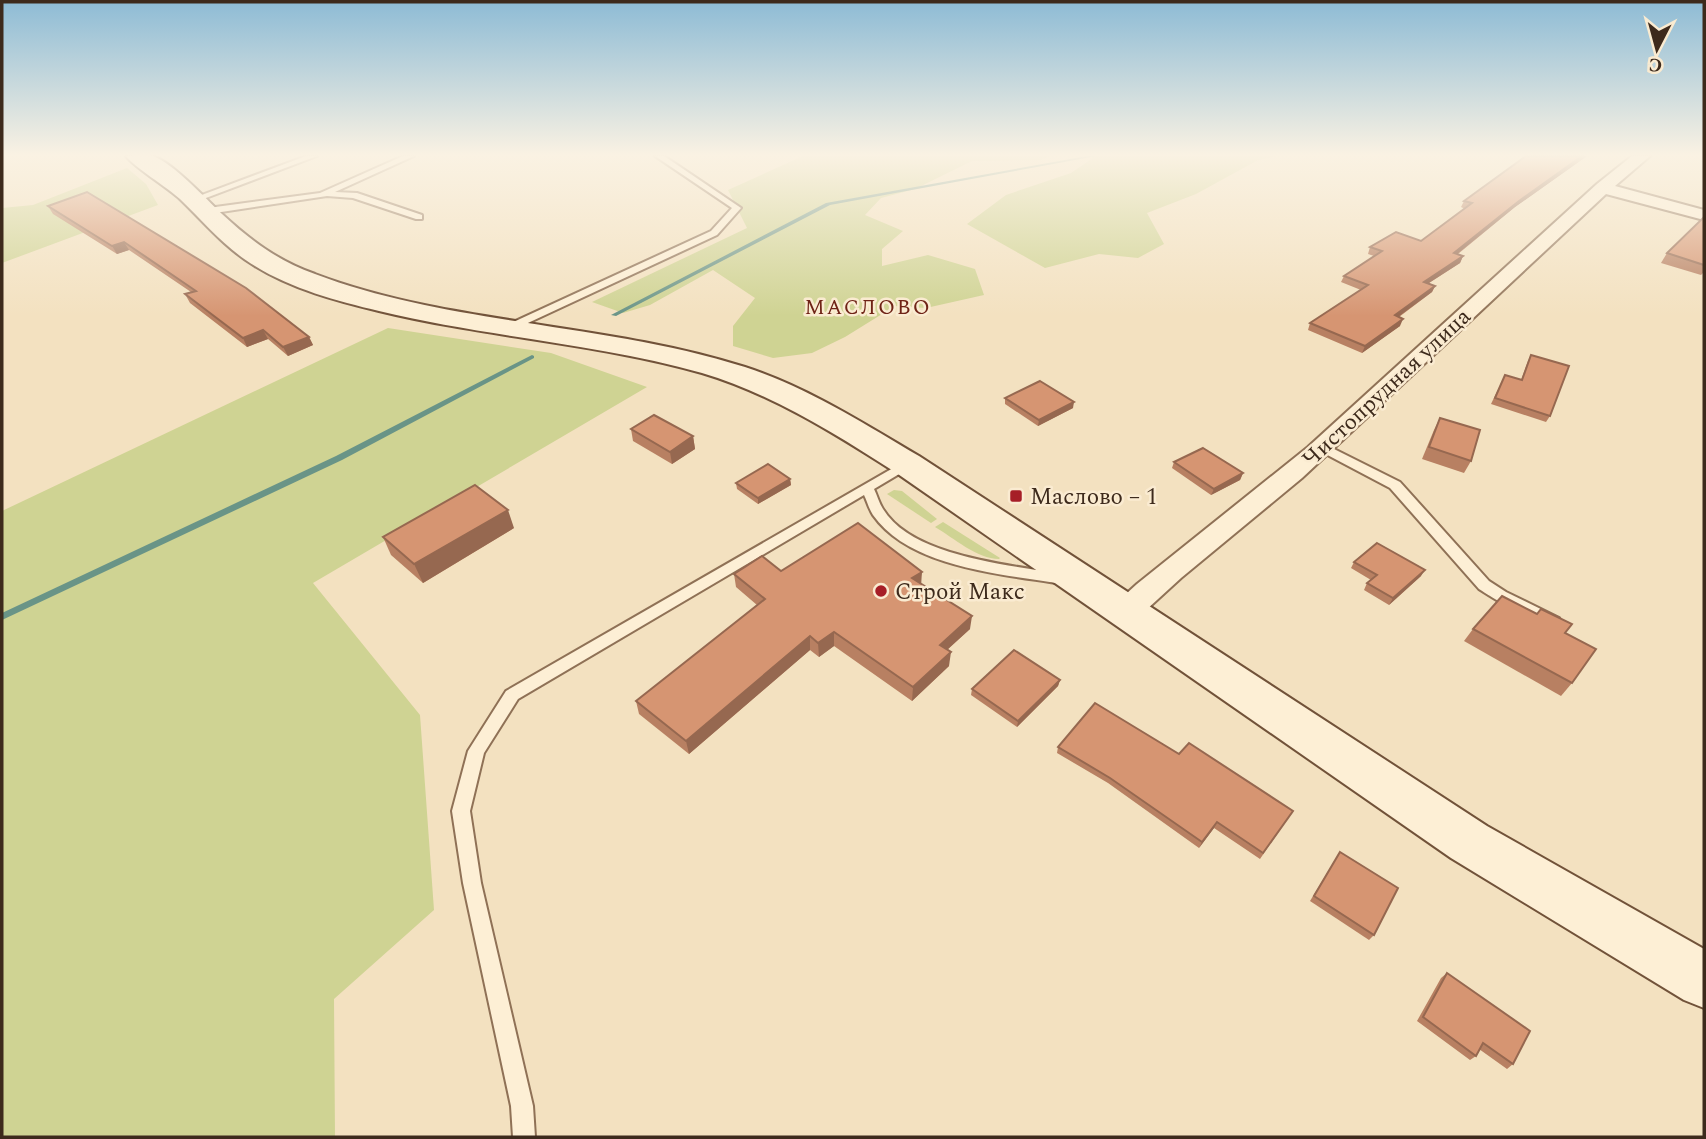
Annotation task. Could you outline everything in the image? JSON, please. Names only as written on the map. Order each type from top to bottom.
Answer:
[{"type":"main road","points":[[207,209],[259,257],[316,284],[415,310],[710,366],[765,385],[821,411],[907,464],[1124,613],[1469,842],[1704,980]]},
{"type":"street","name":"Чистопрудная улица","points":[[1124,613],[1156,581],[1245,514],[1322,447],[1580,209]]},
{"type":"street","points":[[1682,209],[1704,215]]},
{"type":"lane","points":[[395,209],[419,217]]},
{"type":"lane","points":[[511,327],[714,233],[736,209]]},
{"type":"lane","points":[[1322,447],[1395,485],[1485,585],[1501,596],[1556,623]]},
{"type":"lane","points":[[524,1137],[522,1107],[472,883],[461,811],[476,751],[512,695],[907,464]]},
{"type":"lane","points":[[867,487],[871,506],[883,522],[927,550],[978,564],[1078,582]]},
{"type":"green space","points":[[2,209],[147,209],[2,263]]},
{"type":"green space","points":[[738,209],[871,209],[865,215],[903,231],[882,249],[882,266],[928,255],[975,269],[984,295],[926,308],[895,306],[845,337],[812,353],[773,358],[733,346],[733,326],[755,298],[713,270],[650,305],[623,313],[592,302],[747,228]]},
{"type":"green space","points":[[987,209],[1157,209],[1147,213],[1164,244],[1138,258],[1099,254],[1045,268],[967,224]]},
{"type":"green space","points":[[388,328],[551,353],[647,387],[313,583],[420,715],[434,910],[334,999],[335,1137],[2,1137],[2,511]]},
{"type":"green space","points":[[894,490],[902,491],[937,519],[931,523],[887,494]]},
{"type":"green space","points":[[943,522],[1000,558],[982,556],[935,527]]},
{"type":"building","points":[[53,209],[115,209],[246,288],[309,337],[283,347],[263,330],[243,338],[185,294],[196,291],[124,242],[112,246]]},
{"type":"building","points":[[1464,209],[1509,209],[1454,253],[1463,256],[1424,282],[1435,286],[1395,315],[1403,319],[1365,346],[1310,323],[1368,285],[1344,276],[1382,251],[1370,247],[1396,232],[1421,241]]},
{"type":"building","points":[[1704,217],[1704,265],[1667,253]]},
{"type":"building","points":[[1531,355],[1569,366],[1550,416],[1495,398],[1505,375],[1522,380]]},
{"type":"building","points":[[1040,381],[1074,402],[1039,420],[1005,398]]},
{"type":"building","points":[[654,415],[693,436],[670,452],[631,429]]},
{"type":"building","points":[[1440,418],[1480,430],[1471,461],[1429,447]]},
{"type":"building","points":[[1203,448],[1243,473],[1214,489],[1174,462]]},
{"type":"building","points":[[768,464],[790,479],[758,498],[736,483]]},
{"type":"building","points":[[475,485],[508,510],[414,564],[383,537]]},
{"type":"building","points":[[858,523],[922,572],[912,578],[972,616],[940,645],[951,652],[913,687],[834,632],[818,643],[810,636],[686,741],[636,701],[765,599],[734,574],[762,556],[781,571]]},
{"type":"building","points":[[1377,543],[1425,570],[1393,598],[1367,583],[1377,575],[1354,562]]},
{"type":"building","points":[[1502,596],[1537,614],[1541,609],[1572,624],[1565,633],[1596,649],[1572,683],[1473,629]]},
{"type":"building","points":[[1014,650],[1060,680],[1018,721],[972,689]]},
{"type":"building","points":[[1095,703],[1179,754],[1189,743],[1293,811],[1263,853],[1217,822],[1202,842],[1110,778],[1058,747]]},
{"type":"building","points":[[1340,852],[1398,888],[1374,935],[1314,896]]},
{"type":"building","points":[[1447,973],[1530,1031],[1513,1064],[1483,1043],[1476,1056],[1423,1017]]},
{"type":"waterway","points":[[614,315],[818,209]]},
{"type":"waterway","points":[[2,617],[339,458],[532,357]]},
{"type":"place","name":"Маслово – 1","points":[[1016,496]]},
{"type":"place","name":"Строй Макс","points":[[881,591]]},
{"type":"district","name":"МАСЛОВО","points":[[868,307]]}]
